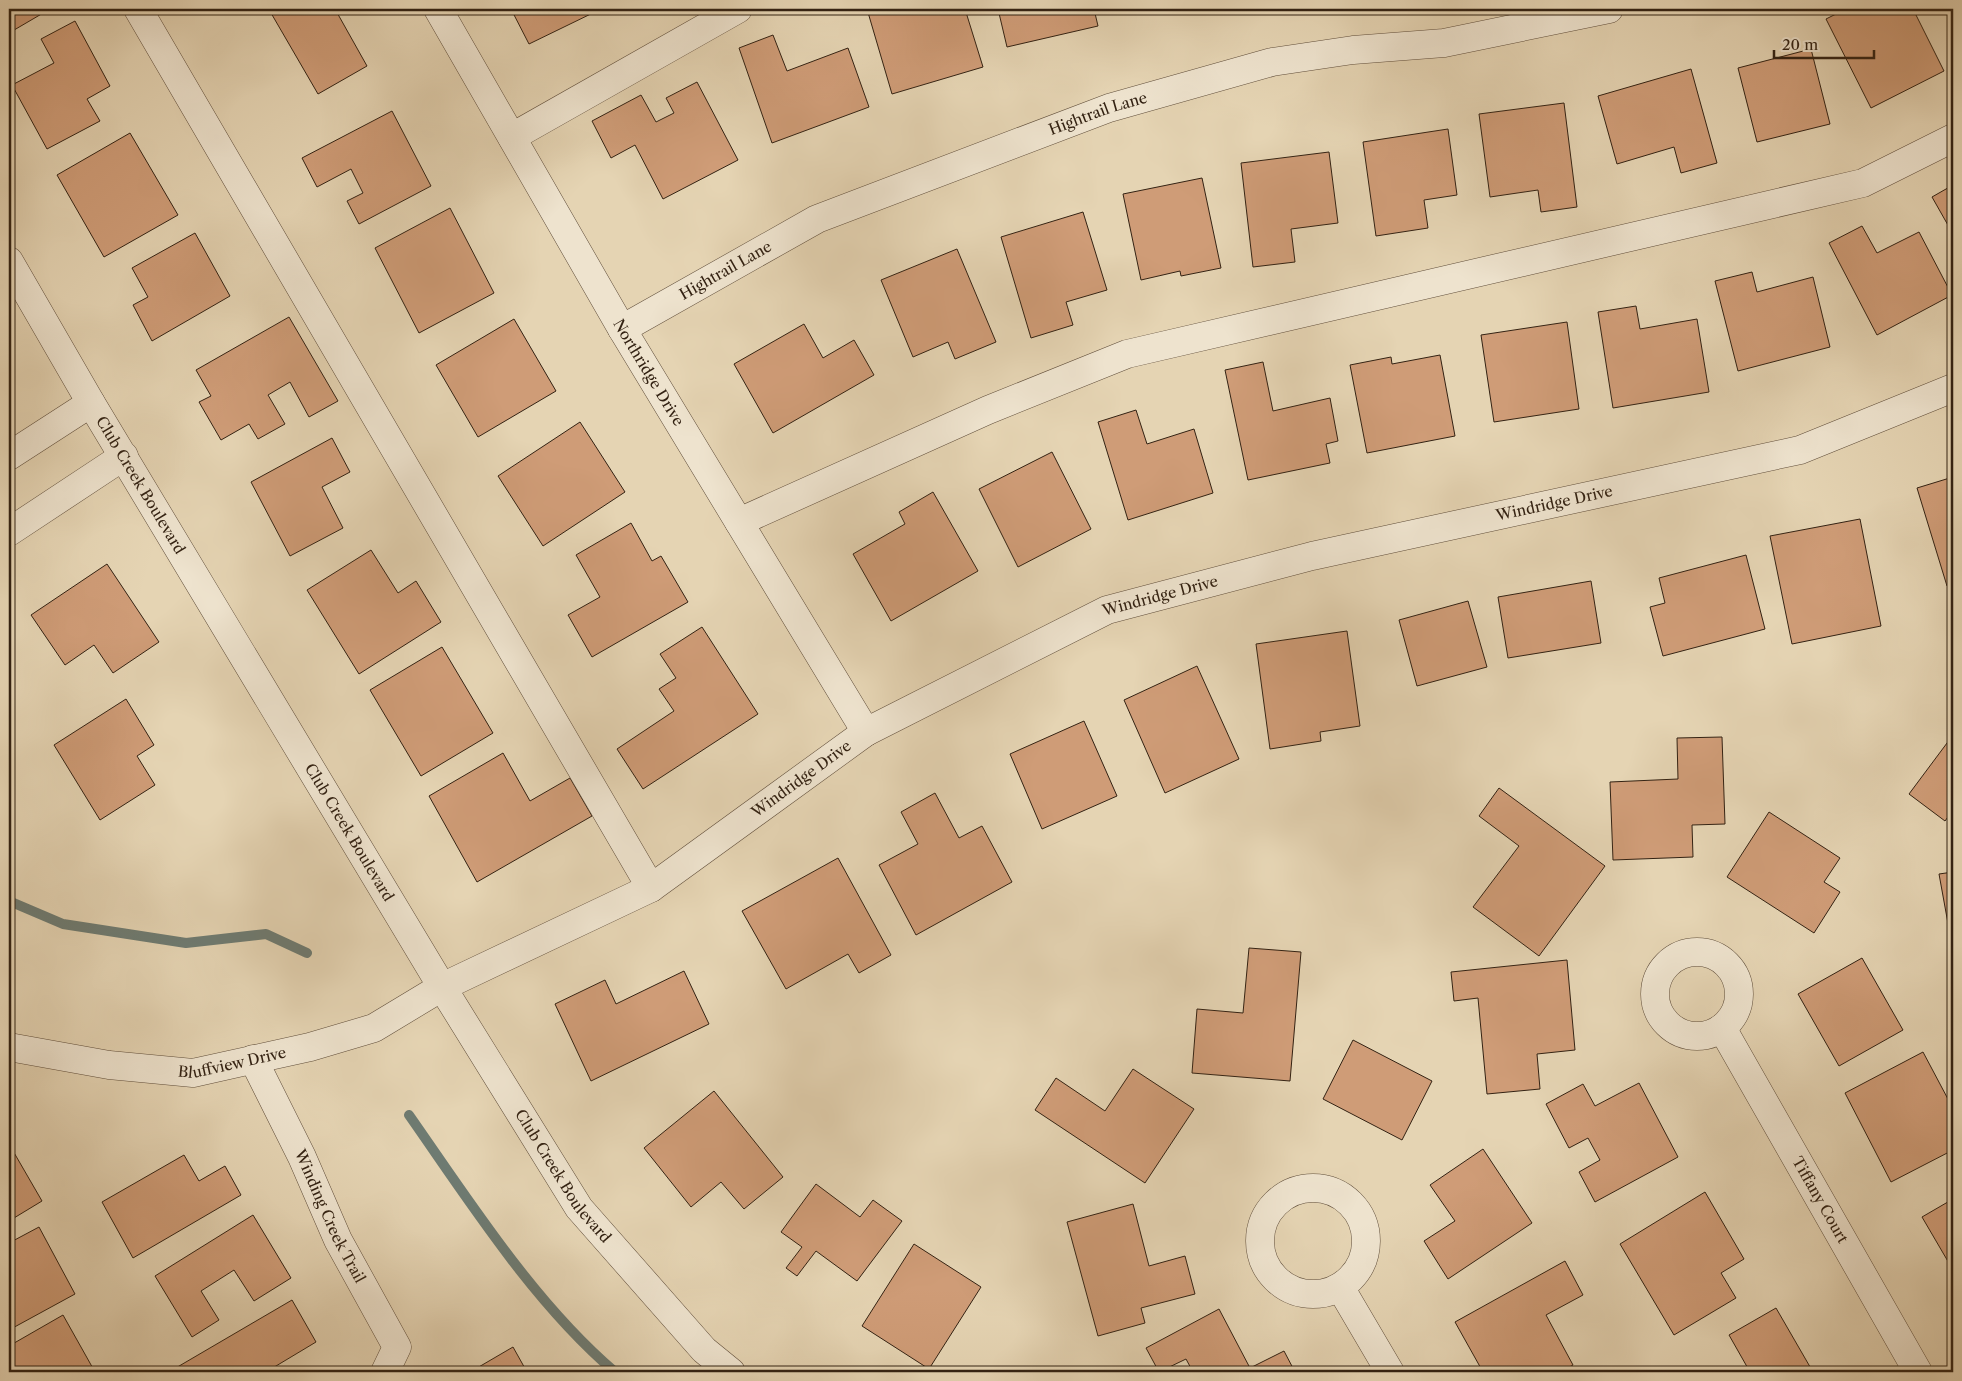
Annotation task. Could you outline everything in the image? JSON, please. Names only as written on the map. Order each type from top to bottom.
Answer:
[{"type":"street","points":[[138,9],[651,888]]},
{"type":"street","name":"Northridge Drive","points":[[438,9],[622,329],[866,732]]},
{"type":"street","points":[[512,137],[738,9]]},
{"type":"street","name":"Hightrail Lane","points":[[622,329],[816,219],[1109,108],[1272,62],[1353,50],[1444,43],[1609,9]]},
{"type":"street","points":[[739,522],[988,410],[1127,354],[1863,184],[1953,138]]},
{"type":"street","name":"Club Creek Boulevard","points":[[9,261],[91,403],[442,987],[578,1208],[704,1350],[731,1372]]},
{"type":"street","name":"Windridge Drive","points":[[442,987],[651,888],[866,732],[1107,610],[1312,556],[1800,450],[1953,388]]},
{"type":"street","points":[[9,456],[91,403]]},
{"type":"street","points":[[9,532],[124,456]]},
{"type":"street","name":"Bluffview Drive","points":[[9,1047],[110,1065],[192,1073],[310,1047],[374,1028],[442,987]]},
{"type":"street","name":"Tiffany Court","points":[[1722,1028],[1918,1372]]},
{"type":"street","name":"Winding Creek Trail","points":[[253,1059],[302,1157],[338,1240],[397,1347],[385,1372]]},
{"type":"street","points":[[1340,1287],[1390,1372]]},
{"type":"building","points":[[9,9],[50,9],[9,33]]},
{"type":"building","points":[[279,9],[335,9],[367,66],[318,94],[271,13]]},
{"type":"building","points":[[511,9],[601,9],[529,44]]},
{"type":"building","points":[[867,9],[905,9],[906,14],[925,9],[965,9],[983,67],[892,94]]},
{"type":"building","points":[[998,9],[1094,9],[1098,26],[1007,47]]},
{"type":"building","points":[[1131,9],[1169,9],[1132,14]]},
{"type":"building","points":[[1846,9],[1913,9],[1944,71],[1871,108],[1826,19]]},
{"type":"building","points":[[75,21],[110,86],[87,99],[100,121],[47,149],[12,85],[54,63],[41,39]]},
{"type":"building","points":[[773,35],[787,71],[848,48],[869,107],[772,143],[739,48]]},
{"type":"building","points":[[1811,49],[1830,124],[1757,142],[1738,68]]},
{"type":"building","points":[[1691,69],[1717,163],[1681,173],[1674,147],[1617,164],[1598,96]]},
{"type":"building","points":[[697,82],[738,160],[663,199],[635,145],[611,158],[592,121],[641,95],[656,122],[674,113],[666,98]]},
{"type":"building","points":[[1564,103],[1577,207],[1541,212],[1538,190],[1490,197],[1479,114]]},
{"type":"building","points":[[392,111],[431,186],[359,224],[347,201],[363,193],[351,169],[317,187],[302,158]]},
{"type":"building","points":[[1448,129],[1457,195],[1424,200],[1428,228],[1376,236],[1363,142]]},
{"type":"building","points":[[130,133],[178,215],[104,257],[57,175]]},
{"type":"building","points":[[1329,152],[1338,223],[1291,229],[1295,262],[1253,267],[1241,163]]},
{"type":"building","points":[[1202,178],[1221,268],[1181,276],[1180,271],[1141,280],[1123,194]]},
{"type":"building","points":[[1953,185],[1953,234],[1932,197]]},
{"type":"building","points":[[450,208],[494,293],[419,333],[375,248]]},
{"type":"building","points":[[1083,212],[1107,290],[1066,302],[1073,325],[1031,338],[1001,237]]},
{"type":"building","points":[[1862,226],[1877,253],[1919,232],[1952,295],[1877,335],[1829,243]]},
{"type":"building","points":[[195,233],[230,296],[152,341],[133,305],[148,297],[132,268]]},
{"type":"building","points":[[957,249],[996,342],[955,359],[948,342],[913,357],[881,280]]},
{"type":"building","points":[[1752,272],[1757,292],[1813,277],[1830,347],[1738,371],[1715,281]]},
{"type":"building","points":[[1636,306],[1640,329],[1697,319],[1709,392],[1613,408],[1598,312]]},
{"type":"building","points":[[289,317],[338,401],[309,417],[290,382],[268,395],[285,424],[258,439],[249,424],[221,440],[199,402],[211,396],[196,370]]},
{"type":"building","points":[[514,319],[556,391],[478,437],[436,365]]},
{"type":"building","points":[[1567,322],[1579,409],[1494,422],[1481,335]]},
{"type":"building","points":[[804,324],[823,358],[854,340],[874,375],[773,433],[734,364]]},
{"type":"building","points":[[1440,355],[1455,436],[1367,453],[1350,365],[1391,357],[1392,364]]},
{"type":"building","points":[[1263,362],[1273,411],[1330,398],[1338,441],[1326,444],[1330,463],[1248,480],[1225,370]]},
{"type":"building","points":[[1136,410],[1147,444],[1194,429],[1213,493],[1128,520],[1098,422]]},
{"type":"building","points":[[580,422],[625,492],[543,546],[498,476]]},
{"type":"building","points":[[332,438],[350,472],[322,487],[343,528],[290,556],[251,482]]},
{"type":"building","points":[[1052,452],[1091,529],[1018,567],[979,489]]},
{"type":"building","points":[[1953,477],[1953,584],[1947,586],[1917,488]]},
{"type":"building","points":[[933,492],[978,571],[891,621],[853,554],[905,524],[899,512]]},
{"type":"building","points":[[1860,519],[1881,626],[1792,644],[1770,536]]},
{"type":"building","points":[[631,523],[652,561],[661,556],[688,602],[592,657],[568,615],[600,597],[576,555]]},
{"type":"building","points":[[371,550],[398,593],[416,581],[441,622],[359,674],[307,590]]},
{"type":"building","points":[[1746,555],[1765,629],[1663,656],[1650,607],[1665,603],[1659,578]]},
{"type":"building","points":[[107,564],[159,642],[113,673],[94,645],[65,665],[31,615]]},
{"type":"building","points":[[1591,581],[1601,643],[1508,658],[1498,597]]},
{"type":"building","points":[[1468,601],[1487,667],[1417,686],[1399,620]]},
{"type":"building","points":[[702,627],[758,714],[643,789],[617,749],[674,711],[659,689],[676,678],[660,654]]},
{"type":"building","points":[[1347,631],[1360,726],[1320,732],[1321,741],[1270,749],[1256,644]]},
{"type":"building","points":[[442,647],[493,733],[421,776],[370,690]]},
{"type":"building","points":[[1197,666],[1239,759],[1165,793],[1124,700]]},
{"type":"building","points":[[126,699],[154,745],[137,756],[155,785],[100,820],[54,745]]},
{"type":"building","points":[[1084,721],[1117,796],[1042,829],[1010,754]]},
{"type":"building","points":[[1953,735],[1953,810],[1945,821],[1909,794]]},
{"type":"building","points":[[1722,737],[1725,824],[1692,825],[1693,857],[1613,860],[1610,782],[1678,779],[1677,738]]},
{"type":"building","points":[[503,753],[530,801],[570,778],[592,816],[477,882],[429,796]]},
{"type":"building","points":[[1499,788],[1605,866],[1539,956],[1473,907],[1519,846],[1479,816]]},
{"type":"building","points":[[935,793],[959,838],[982,826],[1012,882],[916,935],[879,865],[918,844],[901,812]]},
{"type":"building","points":[[1769,812],[1840,858],[1824,882],[1840,892],[1814,933],[1727,877]]},
{"type":"building","points":[[838,858],[891,955],[859,973],[848,954],[786,989],[742,911]]},
{"type":"building","points":[[1953,872],[1953,951],[1939,874]]},
{"type":"building","points":[[1249,948],[1301,952],[1290,1081],[1192,1073],[1197,1009],[1243,1013]]},
{"type":"building","points":[[1862,958],[1903,1030],[1839,1066],[1798,994]]},
{"type":"building","points":[[1567,960],[1575,1050],[1537,1054],[1540,1089],[1487,1094],[1478,998],[1454,1001],[1451,972]]},
{"type":"building","points":[[684,971],[709,1024],[591,1081],[555,1004],[605,980],[616,1004]]},
{"type":"building","points":[[1353,1040],[1432,1081],[1402,1140],[1323,1099]]},
{"type":"building","points":[[1923,1052],[1949,1101],[1953,1099],[1953,1150],[1891,1182],[1845,1093]]},
{"type":"building","points":[[1133,1069],[1194,1109],[1145,1183],[1035,1110],[1056,1078],[1105,1111]]},
{"type":"building","points":[[1639,1083],[1678,1157],[1595,1202],[1579,1172],[1600,1160],[1588,1138],[1569,1148],[1546,1104],[1583,1084],[1595,1106]]},
{"type":"building","points":[[714,1091],[783,1177],[744,1209],[721,1182],[691,1207],[644,1148]]},
{"type":"building","points":[[9,1144],[42,1201],[9,1221]]},
{"type":"building","points":[[1483,1149],[1532,1223],[1448,1279],[1424,1241],[1455,1221],[1430,1185]]},
{"type":"building","points":[[184,1155],[199,1181],[225,1166],[241,1195],[133,1258],[102,1202]]},
{"type":"building","points":[[816,1184],[860,1217],[873,1200],[902,1221],[857,1281],[816,1251],[797,1276],[786,1268],[802,1247],[781,1232]]},
{"type":"building","points":[[1705,1192],[1744,1259],[1721,1273],[1736,1298],[1674,1335],[1620,1244]]},
{"type":"building","points":[[1953,1199],[1953,1270],[1922,1217]]},
{"type":"building","points":[[1133,1204],[1149,1266],[1185,1256],[1195,1294],[1141,1308],[1145,1323],[1098,1336],[1067,1222]]},
{"type":"building","points":[[253,1215],[291,1278],[254,1301],[234,1270],[201,1291],[219,1320],[192,1337],[155,1276]]},
{"type":"building","points":[[39,1227],[75,1294],[9,1330],[9,1243]]},
{"type":"building","points":[[914,1244],[981,1287],[929,1369],[862,1326]]},
{"type":"building","points":[[1565,1261],[1583,1295],[1546,1315],[1573,1365],[1560,1372],[1483,1372],[1455,1322]]},
{"type":"building","points":[[292,1300],[316,1342],[266,1372],[176,1372],[174,1369]]},
{"type":"building","points":[[1776,1308],[1813,1372],[1750,1372],[1729,1335]]},
{"type":"building","points":[[1219,1309],[1250,1368],[1284,1351],[1295,1372],[1193,1372],[1186,1359],[1159,1372],[1146,1348]]},
{"type":"building","points":[[63,1315],[95,1372],[9,1372],[9,1346]]},
{"type":"building","points":[[513,1347],[527,1372],[480,1372],[477,1368]]},
{"type":"waterway","points":[[9,901],[63,924],[186,943],[266,934],[307,953]]},
{"type":"waterway","points":[[409,1115],[504,1250],[530,1283],[585,1345],[615,1372]]}]
